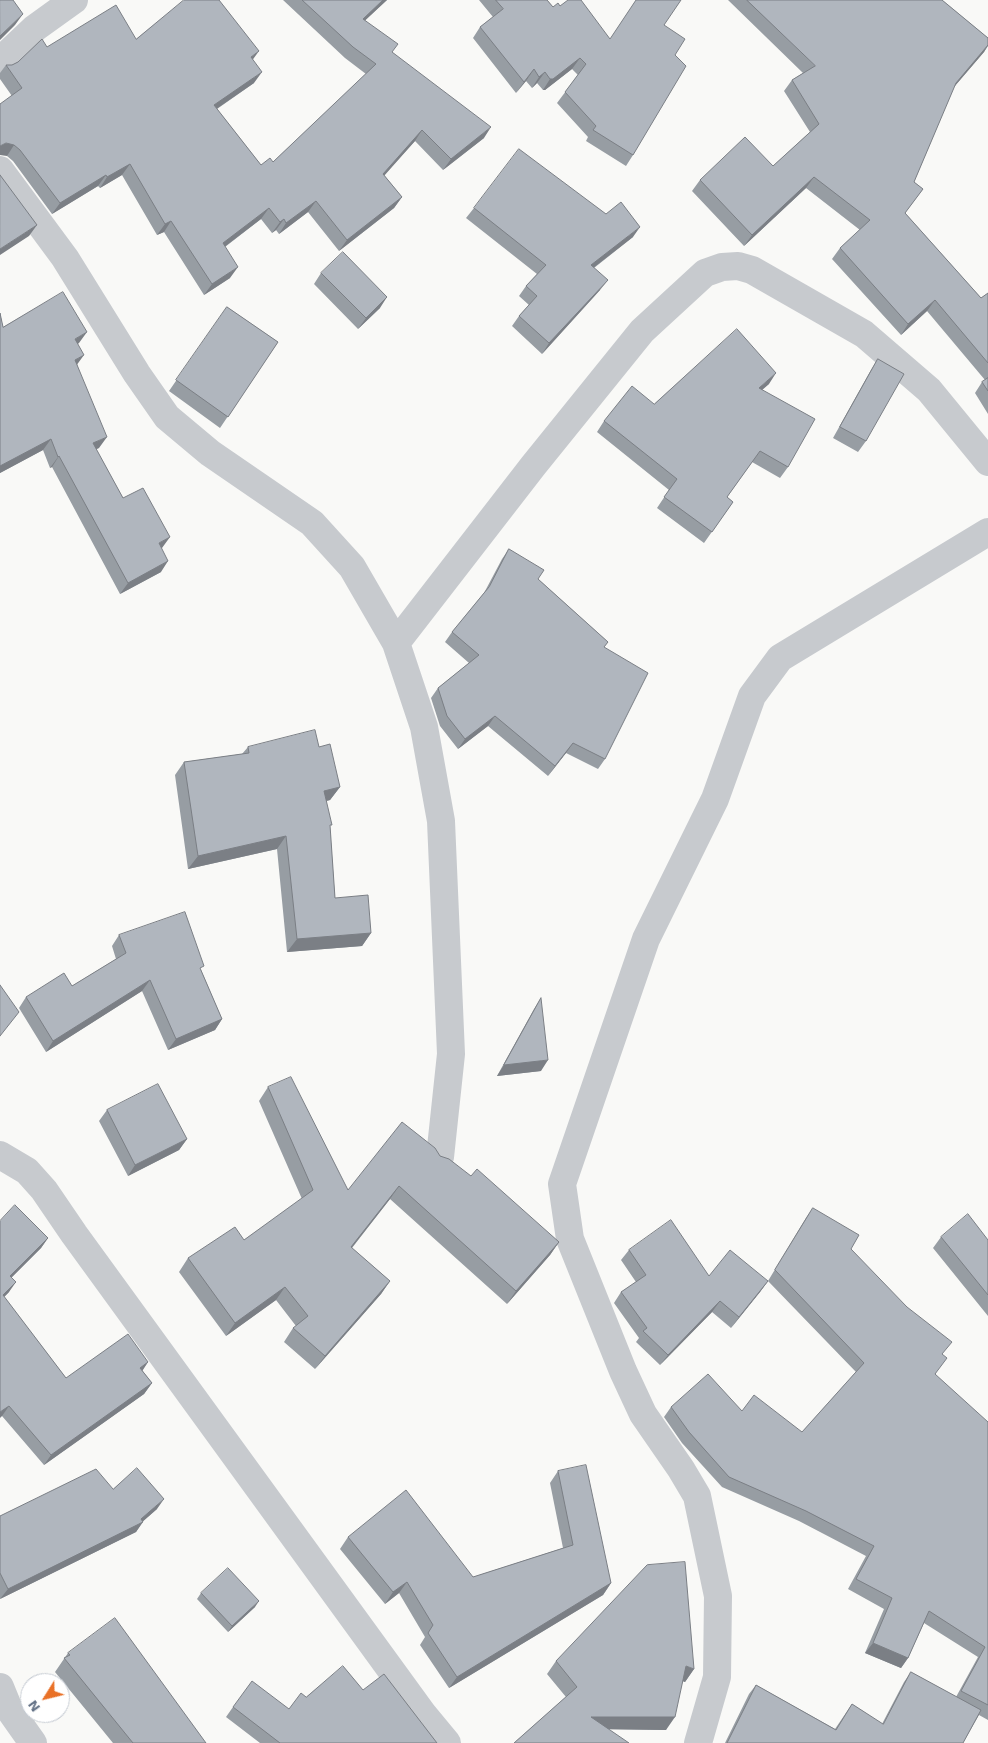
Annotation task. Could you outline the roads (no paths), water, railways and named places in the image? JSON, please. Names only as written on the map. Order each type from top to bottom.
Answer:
[{"type":"street","points":[[0,61],[35,28],[74,0]]},
{"type":"street","points":[[0,170],[64,258],[167,417],[210,453],[312,523],[352,567],[396,643],[424,727],[441,821],[451,1054],[440,1156]]},
{"type":"street","points":[[396,643],[532,466],[642,331],[705,274],[722,268],[738,266],[752,270],[864,334],[929,390],[988,462]]},
{"type":"street","points":[[698,1743],[717,1677],[718,1596],[697,1496],[681,1468],[643,1414],[623,1371],[570,1239],[562,1184],[646,939],[715,799],[752,696],[780,658],[988,532]]},
{"type":"street","points":[[0,1155],[26,1171],[44,1190],[423,1714],[447,1743]]},
{"type":"street","points":[[0,1687],[9,1708],[33,1743]]}]
